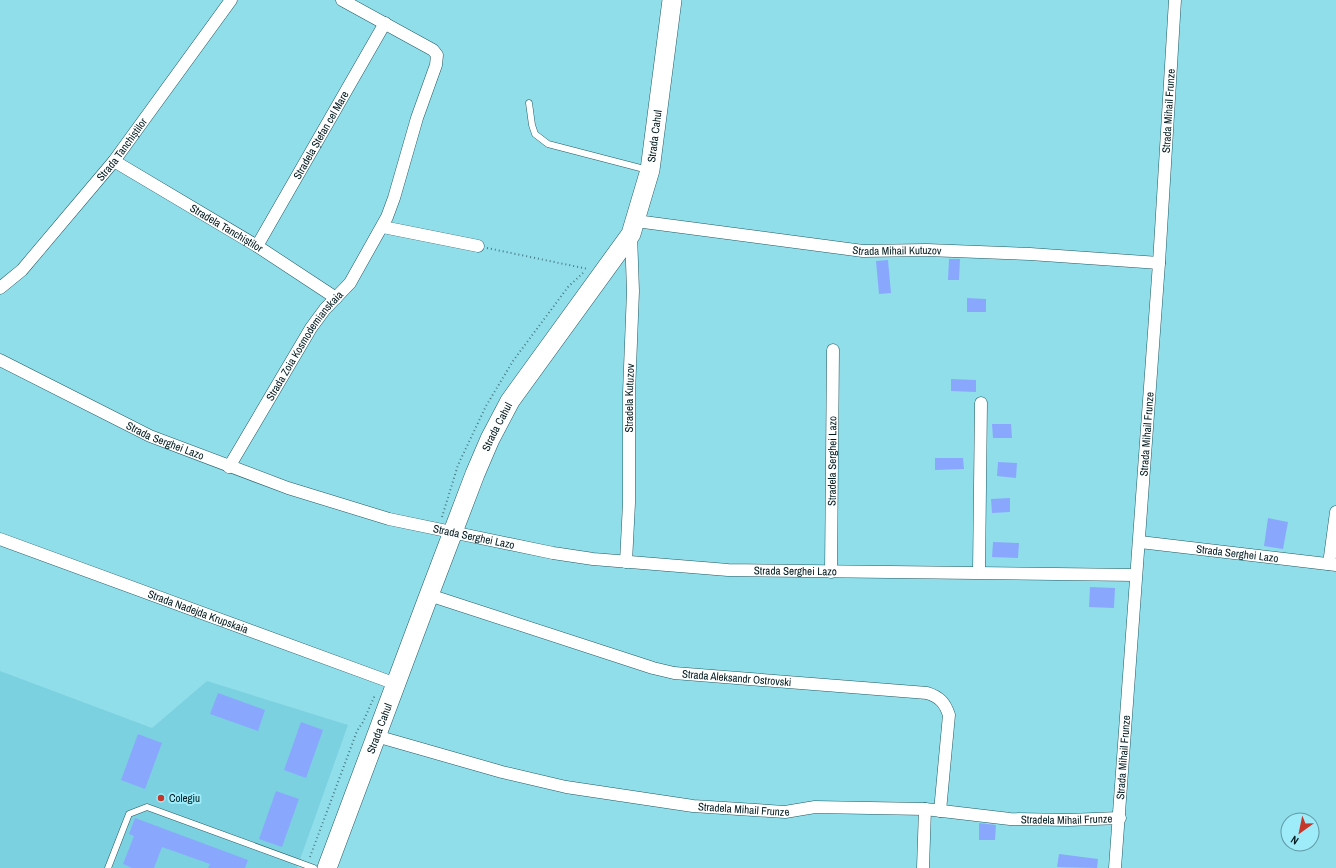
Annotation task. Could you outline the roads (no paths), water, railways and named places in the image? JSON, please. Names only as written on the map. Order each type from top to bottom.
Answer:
[{"type":"main road","name":"Strada Cahul","points":[[327,868],[475,474],[510,401],[633,227],[650,170],[672,0]]},
{"type":"street","name":"Strada Tanchiștilor","points":[[0,288],[22,270],[114,161],[232,0]]},
{"type":"street","points":[[342,0],[385,23]]},
{"type":"street","name":"Strada Mihail Frunze","points":[[1115,868],[1120,818],[1135,574],[1140,542],[1175,0]]},
{"type":"street","name":"Strada Zoia Kosmodemianskaia","points":[[229,467],[311,328],[324,309],[350,283],[383,227],[394,198],[417,118],[436,65],[437,56],[433,50],[385,23]]},
{"type":"street","name":"Stradela Ștefan cel Mare","points":[[257,246],[385,23]]},
{"type":"street","name":"Stradela Tanchiștilor","points":[[114,161],[257,246],[336,298]]},
{"type":"street","points":[[383,227],[478,246]]},
{"type":"street","name":"Strada Mihail Kutuzov","points":[[633,227],[863,252],[927,250],[1030,254],[1159,263]]},
{"type":"street","name":"Stradela Kutuzov","points":[[626,562],[633,291],[633,227]]},
{"type":"street","name":"Stradela Serghei Lazo","points":[[831,572],[833,350]]},
{"type":"street","name":"Strada Serghei Lazo","points":[[0,360],[150,436],[288,488],[389,519],[553,553],[593,559],[728,570],[1135,574]]},
{"type":"street","points":[[979,572],[981,402]]},
{"type":"street","points":[[1332,564],[1336,512]]},
{"type":"street","name":"Strada Nadejda Krupskaia","points":[[0,539],[396,684]]},
{"type":"street","name":"Strada Serghei Lazo","points":[[1140,542],[1332,564]]},
{"type":"street","name":"Strada Aleksandr Ostrovski","points":[[429,594],[629,661],[674,673],[919,692],[936,696],[946,707],[949,715],[940,811]]},
{"type":"street","name":"Stradela Mihail Frunze","points":[[376,736],[502,772],[566,787],[693,806],[784,812],[816,807],[925,809],[1010,819],[1068,820],[1120,818]]},
{"type":"street","points":[[922,868],[925,809]]},
{"type":"lane","points":[[529,103],[532,125],[535,134],[548,144],[650,170]]},
{"type":"lane","points":[[108,868],[129,814],[147,806],[314,868]]},
{"type":"place","name":"Colegiu","points":[[161,798]]}]
